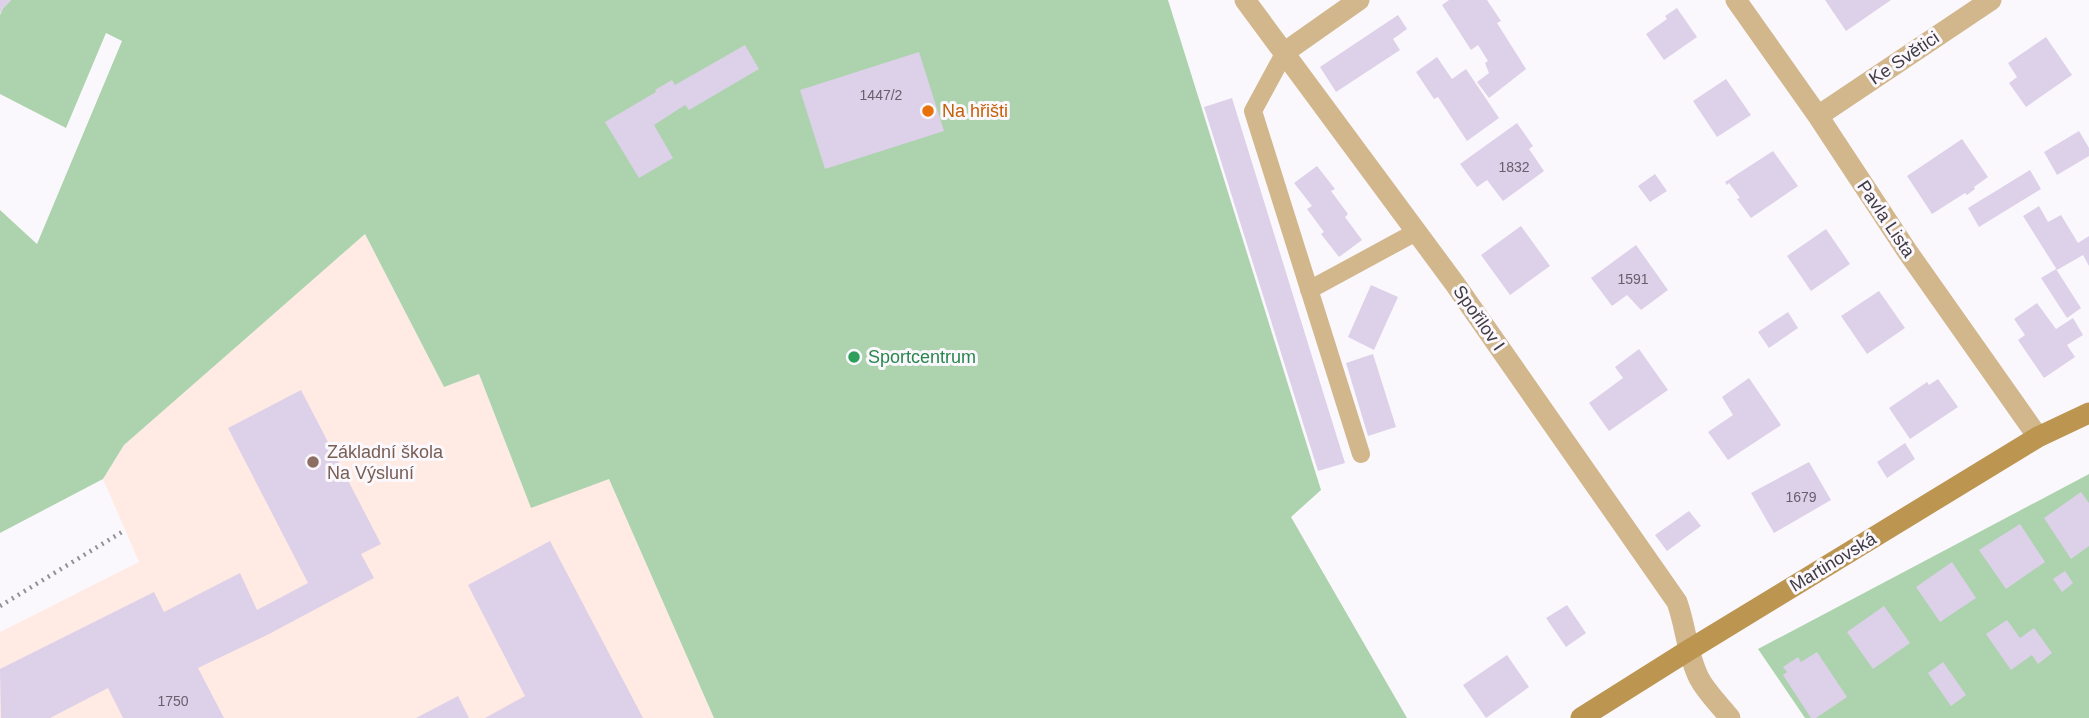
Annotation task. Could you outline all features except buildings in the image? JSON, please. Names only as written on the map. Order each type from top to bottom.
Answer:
[{"type":"street","name":"Spořilov I","points":[[1245,0],[1416,232],[1677,602],[1684,620],[1689,650],[1700,679],[1730,718]]},
{"type":"street","points":[[1285,52],[1359,0]]},
{"type":"street","name":"Pavla Lista","points":[[1736,0],[2038,437]]},
{"type":"street","name":"Ke Světici","points":[[1818,117],[1991,0]]},
{"type":"street","name":"Martinovská","points":[[1581,718],[2038,437],[2089,413]]},
{"type":"lane","points":[[1285,52],[1253,111],[1361,454]]},
{"type":"lane","points":[[1309,290],[1416,232]]},
{"type":"path","points":[[0,606],[122,532]]},
{"type":"shaded area","name":"Základní škola Na Výsluní","points":[[365,234],[444,387],[479,374],[531,508],[609,478],[714,718],[0,718],[0,632],[139,562],[103,479],[124,445]]},
{"type":"green space","name":"Sportcentrum","points":[[11,0],[1168,0],[1321,490],[1291,517],[1407,718],[714,718],[609,479],[531,508],[479,374],[444,387],[365,234],[124,445],[103,479],[0,533],[0,210],[37,244],[122,41],[106,33],[66,128],[0,94],[0,15]]},
{"type":"green space","points":[[2089,474],[2089,718],[1805,718],[1758,649]]},
{"type":"place","name":"Na hřišti","points":[[928,111]]},
{"type":"place","name":"Sportcentrum","points":[[854,357]]},
{"type":"place","name":"Základní škola Na Výsluní","points":[[313,462]]}]
